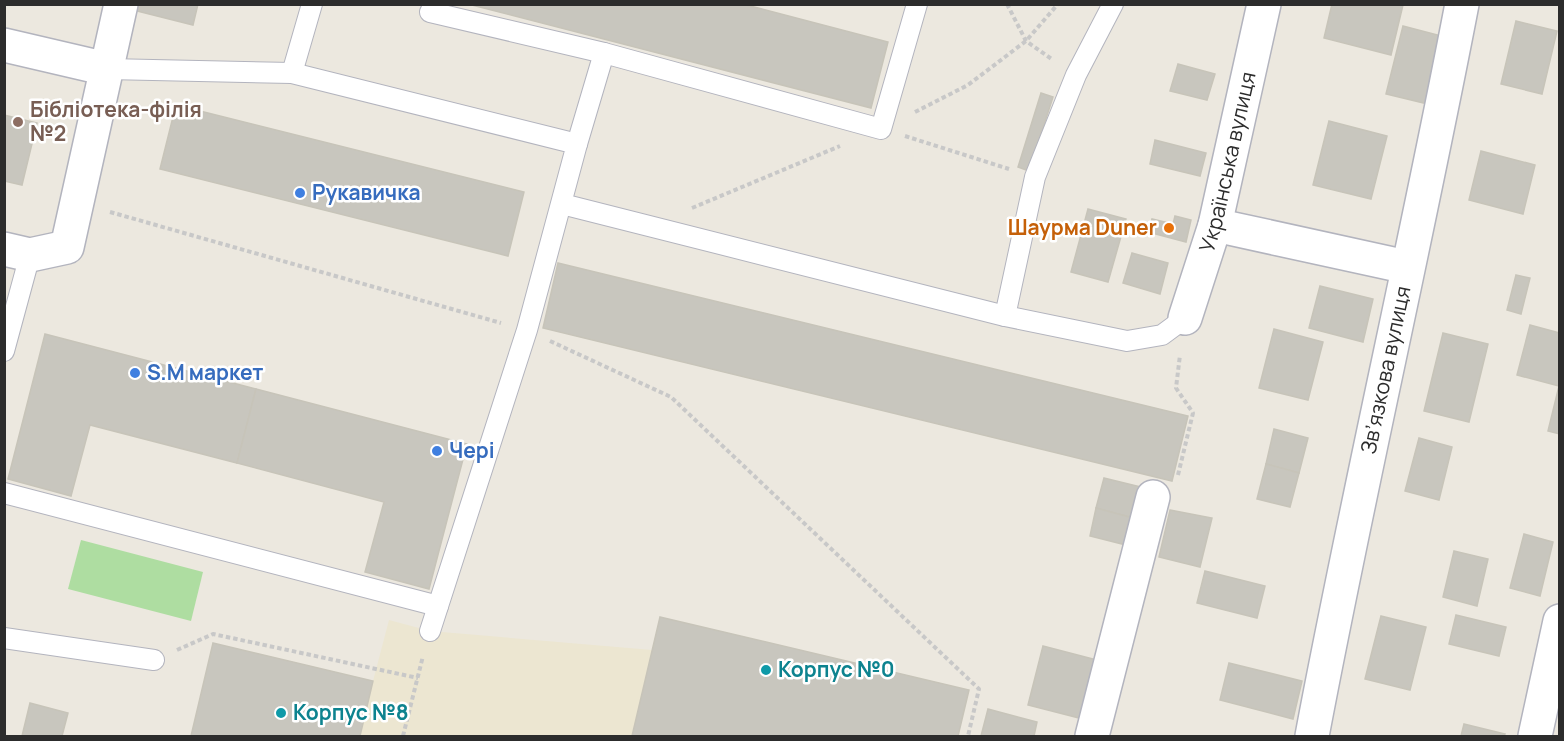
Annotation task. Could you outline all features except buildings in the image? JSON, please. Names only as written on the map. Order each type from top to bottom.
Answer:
[{"type":"street","points":[[17,252],[67,248],[121,4]]},
{"type":"street","name":"Українська вулиця","points":[[1185,318],[1215,225],[1264,4]]},
{"type":"street","name":"Звʼязкова вулиця","points":[[1311,736],[1407,267],[1429,176],[1462,4]]},
{"type":"street","points":[[4,45],[107,69]]},
{"type":"street","points":[[1215,225],[1407,267]]},
{"type":"street","points":[[1092,736],[1153,497]]},
{"type":"street","points":[[1534,736],[1560,621]]},
{"type":"lane","points":[[292,73],[312,4]]},
{"type":"lane","points":[[430,12],[604,53],[881,129],[917,4]]},
{"type":"lane","points":[[1005,316],[1035,177],[1076,75],[1113,4]]},
{"type":"lane","points":[[430,631],[526,330],[604,53]]},
{"type":"lane","points":[[107,69],[292,73],[578,144]]},
{"type":"lane","points":[[562,204],[1005,316],[1127,341],[1162,335],[1185,318]]},
{"type":"lane","points":[[4,351],[17,252]]},
{"type":"lane","points":[[4,493],[438,606]]},
{"type":"lane","points":[[4,638],[154,660]]},
{"type":"path","points":[[1007,4],[1026,41],[1076,75]]},
{"type":"path","points":[[881,129],[1035,177]]},
{"type":"path","points":[[77,202],[526,330],[671,397],[979,690],[968,736]]},
{"type":"path","points":[[1153,497],[1176,486],[1193,413],[1176,388],[1185,318]]},
{"type":"path","points":[[403,736],[430,631]]},
{"type":"path","points":[[154,660],[213,634],[418,678]]},
{"type":"shaded area","points":[[660,617],[969,690],[958,736],[191,736],[213,643],[373,681],[389,620],[430,631],[652,650]]},
{"type":"green space","points":[[81,540],[203,572],[191,621],[68,589]]},
{"type":"place","name":"Бібліотека-філія №2","points":[[18,122]]},
{"type":"place","name":"Рукавичка","points":[[300,193]]},
{"type":"place","name":"Шаурма Duner","points":[[1169,228]]},
{"type":"place","name":"S.M маркет","points":[[135,373]]},
{"type":"place","name":"Чері","points":[[437,451]]},
{"type":"place","name":"Корпус №0","points":[[766,670]]},
{"type":"place","name":"Корпус №8","points":[[281,713]]}]
